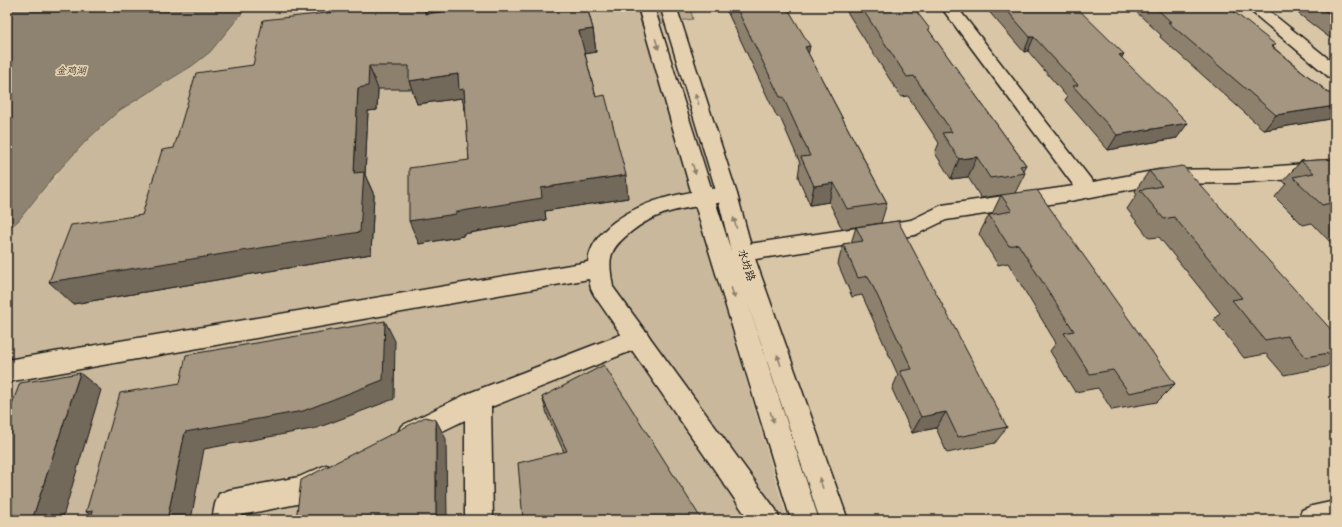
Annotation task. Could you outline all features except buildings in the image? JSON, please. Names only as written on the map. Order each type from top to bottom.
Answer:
[{"type":"street","name":"水坊路","points":[[646,7],[703,198],[805,520]]},
{"type":"street","name":"水坊路","points":[[670,7],[672,20],[727,194],[742,253],[834,520]]},
{"type":"street","points":[[950,7],[1088,190]]},
{"type":"street","points":[[1254,7],[1335,73]]},
{"type":"street","points":[[742,253],[915,227],[942,213],[1088,190],[1159,177],[1236,176],[1335,168]]},
{"type":"street","points":[[727,194],[654,208],[632,218],[612,236],[602,250],[598,269],[602,289],[766,520]]},
{"type":"street","points":[[7,371],[598,269]]},
{"type":"street","points":[[386,447],[478,401],[638,338]]},
{"type":"street","points":[[478,401],[479,520]]},
{"type":"street","points":[[226,520],[229,504],[302,490],[344,468]]},
{"type":"street","points":[[1312,520],[1335,515]]},
{"type":"shaded area","points":[[247,7],[637,7],[787,520],[7,520],[7,230],[18,221],[85,142],[104,124],[120,110],[165,84],[210,52]]},
{"type":"shaded area","points":[[637,7],[690,7],[693,19],[642,26]]},
{"type":"water","name":"金鸡湖","points":[[7,7],[247,7],[210,52],[192,66],[120,110],[104,124],[85,142],[53,177],[18,221],[7,230]]}]
